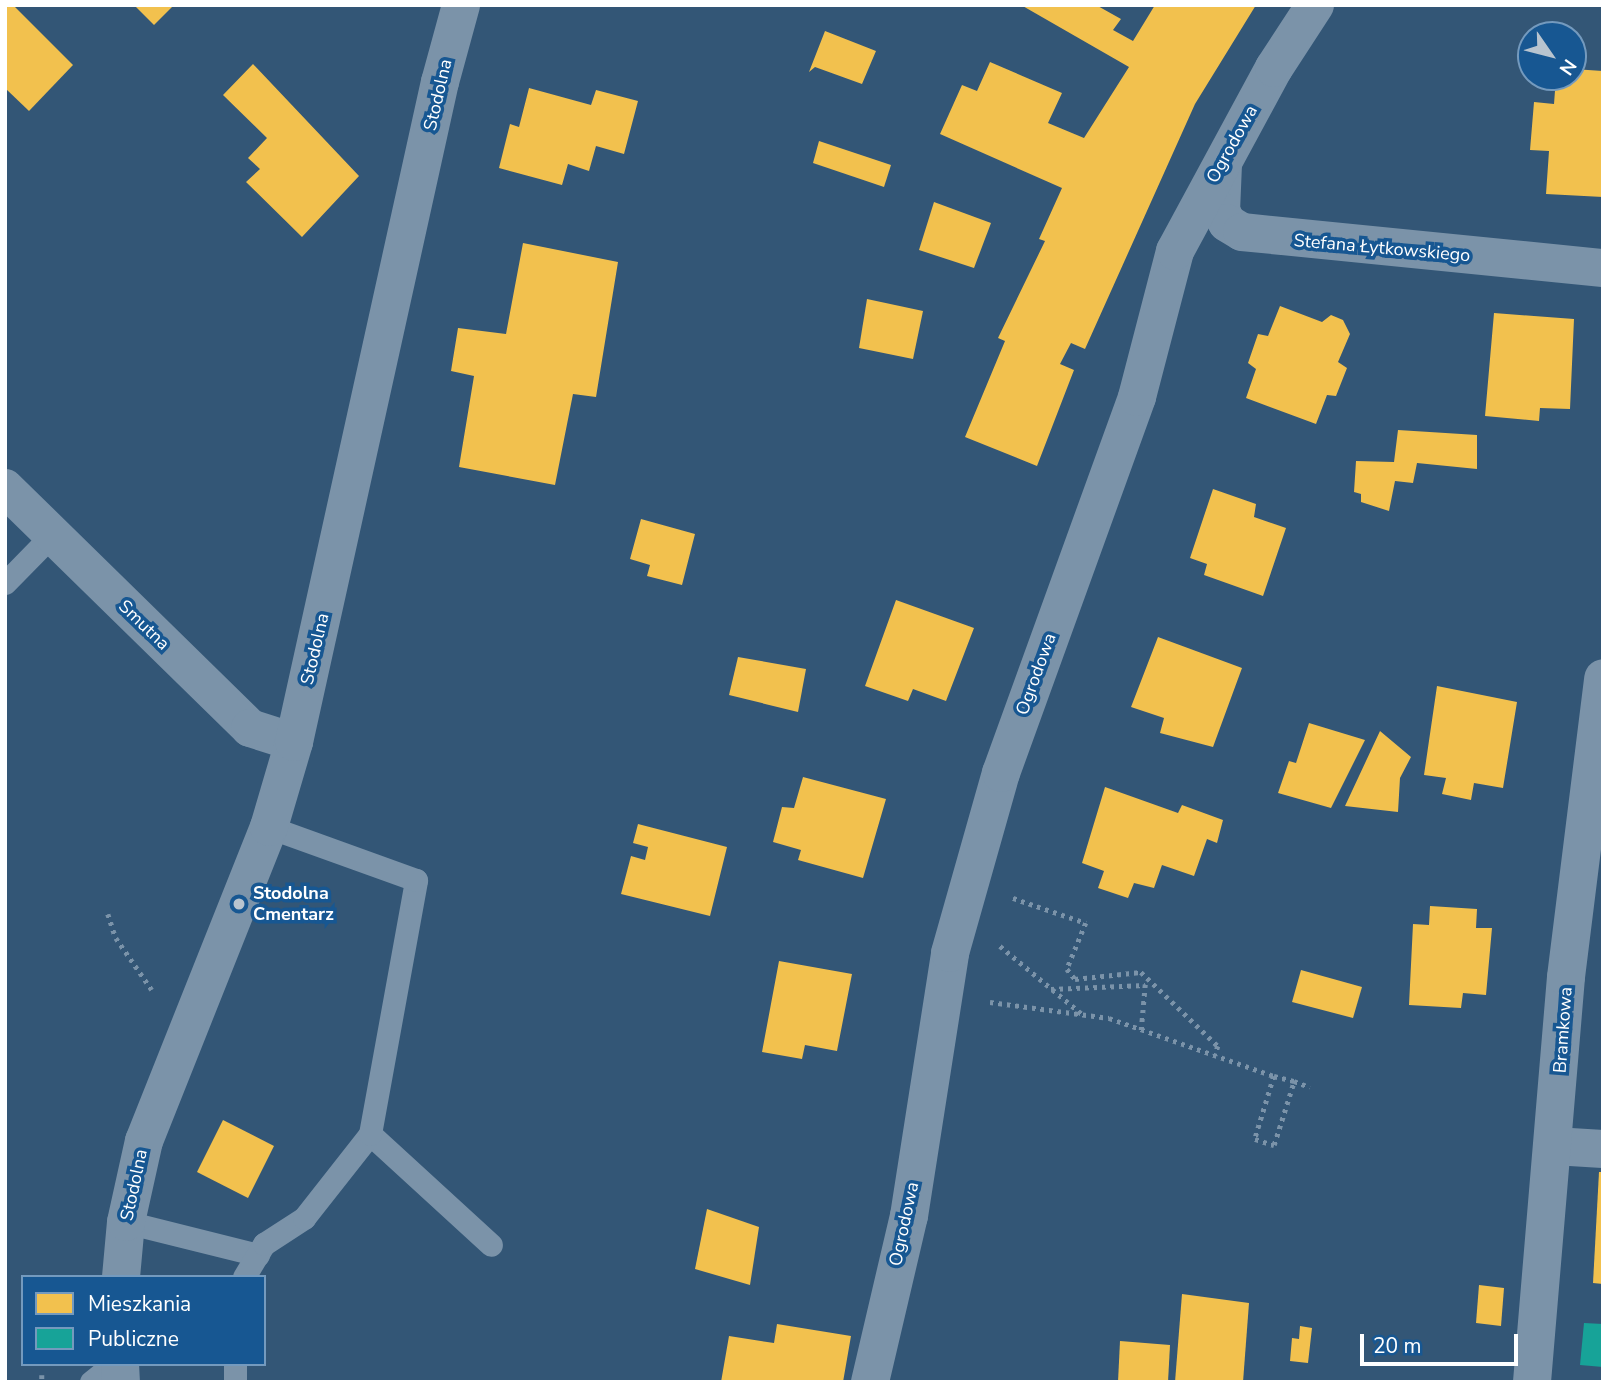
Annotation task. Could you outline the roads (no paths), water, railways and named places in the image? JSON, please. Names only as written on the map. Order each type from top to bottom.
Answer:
[{"type":"street","name":"Stodolna","points":[[121,1275],[126,1222],[144,1141],[269,827],[294,742],[439,82],[461,5]]},
{"type":"street","name":"Ogrodowa","points":[[870,1382],[909,1216],[944,988],[967,887],[1001,773],[1137,397],[1171,260],[1223,162],[1315,5]]},
{"type":"street","name":"Stefana Łytkowskiego","points":[[1223,162],[1221,211],[1227,223],[1242,232],[1603,268]]},
{"type":"street","name":"Smutna","points":[[5,488],[250,728],[294,742]]},
{"type":"street","name":"Bramkowa","points":[[1532,1382],[1554,1146],[1566,977],[1603,678]]},
{"type":"street","points":[[1554,1146],[1603,1149]]},
{"type":"lane","points":[[5,583],[52,535]]},
{"type":"lane","points":[[245,1275],[264,1244],[304,1218],[370,1134],[416,880],[269,827]]},
{"type":"lane","points":[[370,1134],[491,1245]]},
{"type":"lane","points":[[126,1222],[258,1255]]},
{"type":"lane","points":[[91,1382],[111,1366]]},
{"type":"place","name":"Stodolna Cmentarz","points":[[239,904]]}]
